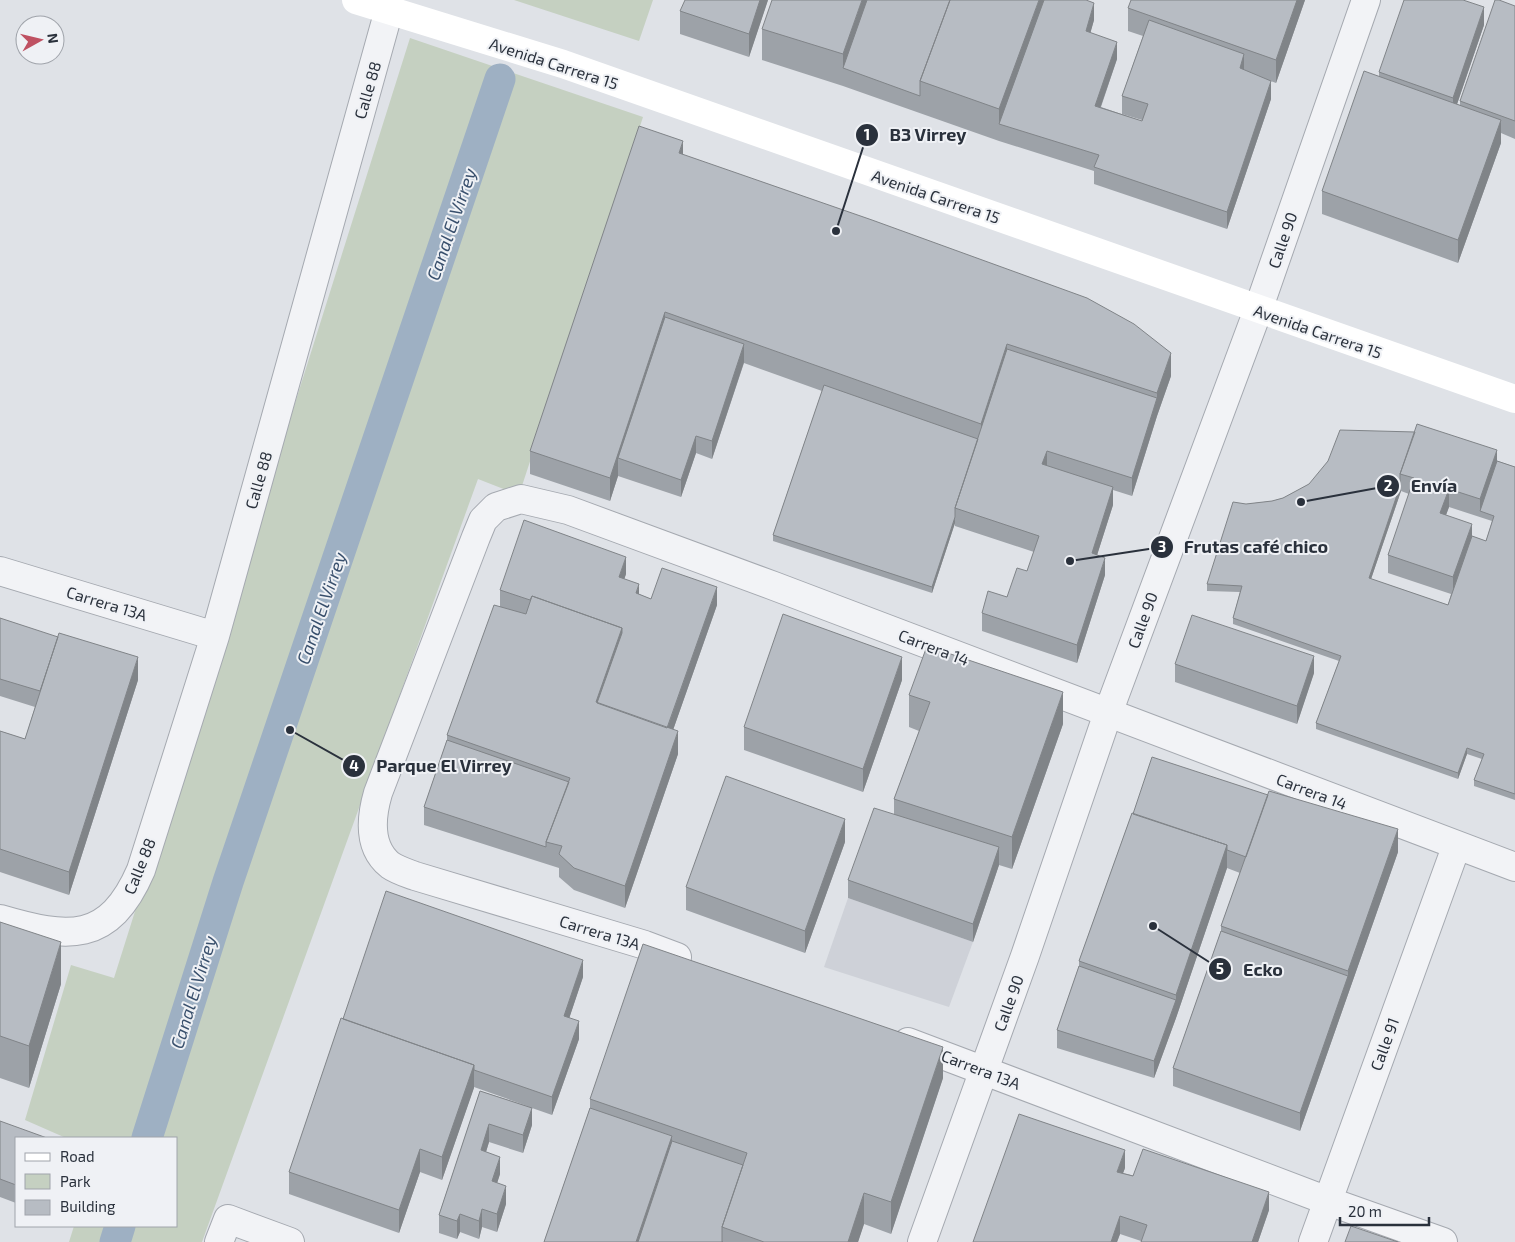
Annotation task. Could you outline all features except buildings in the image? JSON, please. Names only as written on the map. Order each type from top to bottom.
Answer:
[{"type":"main road","name":"Avenida Carrera 15","points":[[356,0],[563,64],[1515,399]]},
{"type":"street","name":"Calle 90","points":[[922,1242],[1108,713],[1258,310],[1366,0]]},
{"type":"street","name":"Calle 88","points":[[0,919],[52,932],[91,928],[104,922],[120,907],[132,891],[138,877],[215,636],[389,10]]},
{"type":"street","name":"Carrera 14","points":[[378,792],[483,520],[496,507],[521,499],[568,510],[774,586],[1456,847],[1515,867]]},
{"type":"street","name":"Carrera 13A","points":[[0,571],[215,636]]},
{"type":"street","name":"Carrera 13A","points":[[378,792],[372,830],[379,852],[391,865],[415,876],[645,945],[700,966]]},
{"type":"street","name":"Calle 91","points":[[1313,1242],[1456,847]]},
{"type":"street","name":"Carrera 13A","points":[[883,1033],[1328,1201],[1442,1242]]},
{"type":"street","points":[[224,1230],[290,1242]]},
{"type":"shaded area","points":[[848,898],[973,942],[949,1007],[824,967]]},
{"type":"green space","points":[[514,0],[653,0],[639,41]]},
{"type":"green space","points":[[410,38],[643,117],[519,495],[478,479],[202,1242],[69,1242],[74,1227],[178,1227],[178,1137],[64,1137],[25,1120],[71,965],[114,978]]},
{"type":"waterway","name":"Canal El Virrey","points":[[147,1137],[228,882],[500,79]]},
{"type":"waterway","name":"Canal El Virrey","points":[[115,1242],[120,1227]]},
{"type":"place","name":"B3 Virrey","points":[[836,231]]},
{"type":"place","name":"Envía","points":[[1301,502]]},
{"type":"place","name":"Frutas café chico","points":[[1070,561]]},
{"type":"place","name":"Parque El Virrey","points":[[290,730]]},
{"type":"place","name":"Ecko","points":[[1153,926]]}]
